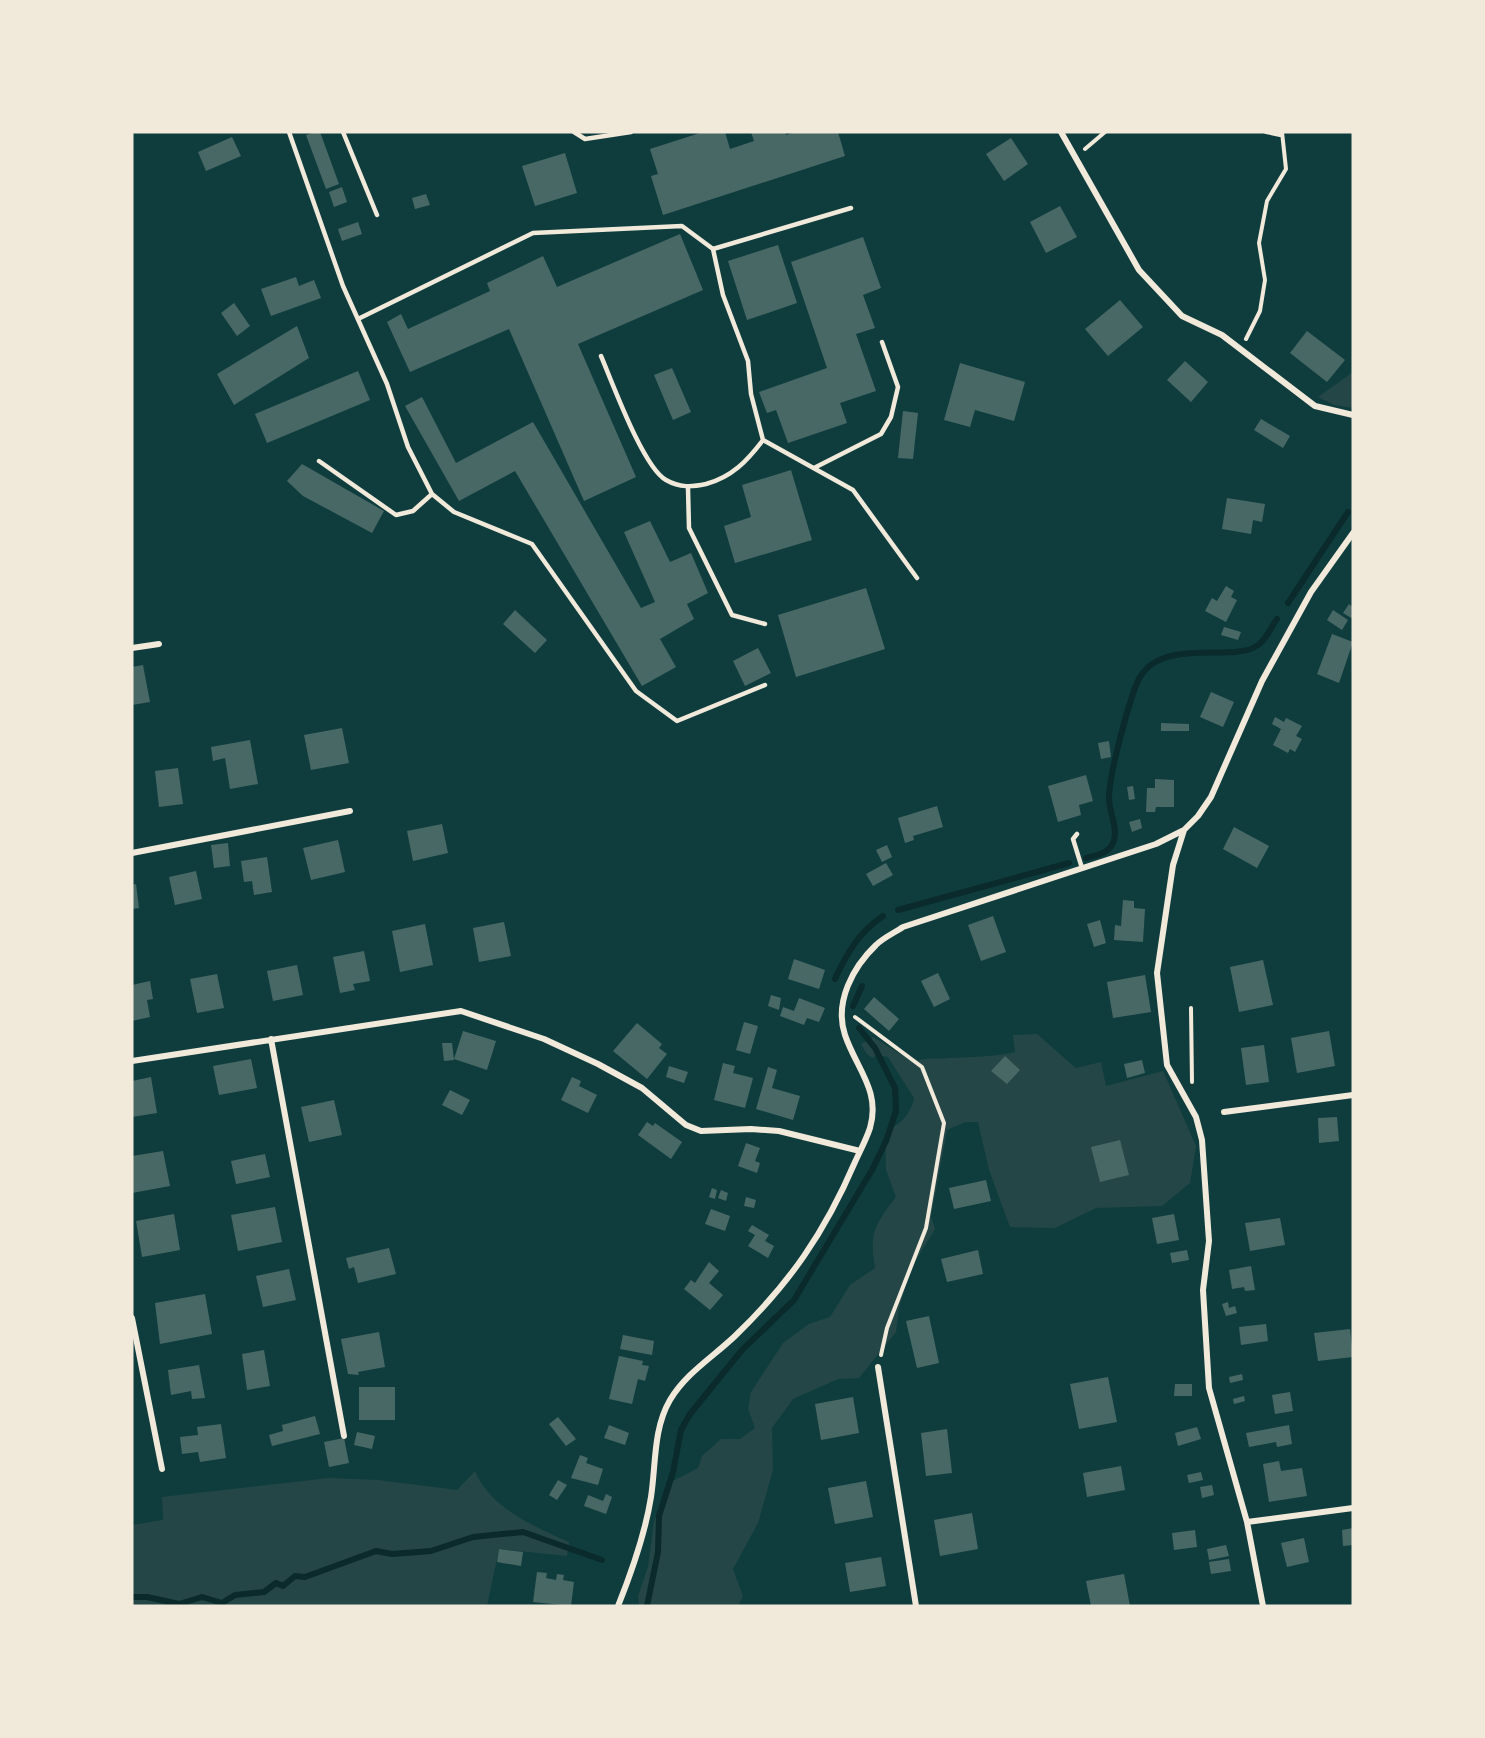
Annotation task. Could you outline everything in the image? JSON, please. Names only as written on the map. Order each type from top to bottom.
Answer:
[{"type":"street","points":[[1061,132],[1139,270],[1182,316],[1222,335],[1315,406],[1353,415]]},
{"type":"street","points":[[618,1606],[639,1548],[651,1498],[661,1423],[670,1400],[691,1374],[734,1338],[777,1292],[807,1254],[845,1185],[870,1128],[873,1100],[866,1076],[845,1034],[841,1005],[846,990],[877,944],[903,927],[1156,844],[1184,830],[1198,816],[1210,797],[1262,681],[1311,592],[1353,533]]},
{"type":"street","points":[[132,648],[159,644]]},
{"type":"street","points":[[132,853],[350,811]]},
{"type":"street","points":[[1184,830],[1173,865],[1157,973],[1167,1065],[1192,1110],[1202,1140],[1209,1242],[1203,1290],[1209,1388],[1247,1522],[1263,1606]]},
{"type":"street","points":[[132,1061],[461,1011],[544,1039],[598,1064],[642,1088],[686,1125],[701,1131],[751,1129],[779,1131],[860,1151]]},
{"type":"street","points":[[271,1039],[344,1436]]},
{"type":"street","points":[[1224,1112],[1353,1095]]},
{"type":"street","points":[[132,1318],[162,1469]]},
{"type":"street","points":[[878,1367],[916,1606]]},
{"type":"street","points":[[1247,1522],[1353,1508]]},
{"type":"lane","points":[[289,132],[343,286],[387,384],[408,447],[432,494],[454,512],[532,544],[636,691],[677,721],[765,685]]},
{"type":"lane","points":[[343,132],[377,215]]},
{"type":"lane","points":[[574,132],[585,139],[631,132]]},
{"type":"lane","points":[[713,249],[851,208]]},
{"type":"lane","points":[[358,319],[533,233],[682,226],[713,249],[723,295],[748,361],[752,394],[763,440],[853,490],[917,578]]},
{"type":"lane","points":[[814,468],[881,434],[891,417],[898,387],[882,342]]},
{"type":"lane","points":[[601,356],[650,464],[666,480],[688,488],[719,481],[745,464],[763,440]]},
{"type":"lane","points":[[319,461],[396,515],[413,511],[432,494]]},
{"type":"lane","points":[[688,488],[689,528],[732,615],[765,624]]},
{"type":"lane","points":[[1077,834],[1073,839],[1082,868]]},
{"type":"path","points":[[1075,157],[1105,132]]},
{"type":"path","points":[[1241,350],[1260,311],[1264,280],[1259,243],[1267,201],[1286,169],[1281,133],[1266,132]]},
{"type":"path","points":[[841,1005],[922,1067],[944,1123],[926,1228],[887,1328],[878,1367]]},
{"type":"path","points":[[1191,1008],[1192,1110]]},
{"type":"shaded area","points":[[1353,372],[1353,408],[1334,405],[1318,397]]},
{"type":"shaded area","points":[[1037,1034],[1076,1068],[1101,1062],[1106,1086],[1163,1071],[1196,1146],[1190,1183],[1162,1206],[1096,1208],[1055,1228],[1010,1227],[989,1170],[978,1122],[965,1122],[947,1130],[931,1217],[935,1229],[911,1268],[899,1308],[896,1332],[859,1378],[838,1379],[793,1399],[772,1428],[773,1470],[758,1523],[733,1569],[743,1596],[738,1606],[639,1606],[638,1596],[648,1567],[654,1521],[671,1482],[698,1468],[702,1456],[721,1439],[740,1439],[755,1428],[748,1409],[751,1392],[783,1343],[809,1324],[830,1317],[850,1285],[875,1268],[873,1237],[875,1230],[896,1197],[886,1170],[885,1132],[904,1118],[914,1098],[888,1057],[876,1055],[873,1058],[867,1054],[861,1044],[873,1037],[913,1062],[1015,1052],[1013,1035]]},
{"type":"shaded area","points":[[475,1471],[491,1496],[502,1506],[528,1523],[569,1542],[567,1556],[499,1549],[487,1606],[132,1606],[132,1525],[163,1520],[162,1497],[329,1478],[378,1480],[457,1490]]},
{"type":"building","points":[[320,132],[339,184],[326,189],[306,135]]},
{"type":"building","points":[[703,132],[725,132],[730,149],[754,141],[751,132],[785,132],[786,135],[795,132],[838,132],[845,156],[663,215],[651,176],[658,174],[650,149]]},
{"type":"building","points":[[232,137],[241,156],[206,171],[198,152]]},
{"type":"building","points":[[1011,138],[1028,164],[1004,181],[986,154]]},
{"type":"building","points":[[565,153],[577,193],[535,206],[522,166]]},
{"type":"building","points":[[342,187],[347,202],[334,207],[329,192]]},
{"type":"building","points":[[426,194],[430,205],[415,209],[412,198]]},
{"type":"building","points":[[1060,206],[1077,237],[1046,253],[1030,222]]},
{"type":"building","points":[[358,222],[362,234],[342,241],[338,229]]},
{"type":"building","points":[[680,234],[703,290],[578,344],[636,477],[584,501],[509,329],[410,372],[387,322],[401,314],[408,329],[490,291],[487,283],[543,256],[557,287]]},
{"type":"building","points":[[863,237],[881,288],[863,295],[875,328],[856,334],[876,391],[840,403],[847,423],[788,443],[776,410],[767,413],[759,392],[827,368],[791,262]]},
{"type":"building","points":[[778,245],[797,303],[747,320],[728,261]]},
{"type":"building","points":[[296,277],[299,286],[314,280],[321,298],[271,316],[261,289]]},
{"type":"building","points":[[1120,300],[1143,327],[1108,356],[1085,329]]},
{"type":"building","points":[[234,303],[250,326],[237,336],[221,313]]},
{"type":"building","points":[[297,326],[309,358],[234,405],[217,374]]},
{"type":"building","points":[[1307,331],[1345,360],[1327,382],[1290,353]]},
{"type":"building","points":[[1185,361],[1208,382],[1191,402],[1167,380]]},
{"type":"building","points":[[960,363],[1025,382],[1014,421],[975,410],[970,427],[944,420]]},
{"type":"building","points":[[672,368],[691,412],[673,420],[654,375]]},
{"type":"building","points":[[358,371],[370,400],[267,443],[255,414]]},
{"type":"building","points":[[422,397],[456,463],[533,422],[641,608],[655,602],[624,532],[650,521],[670,562],[691,553],[708,593],[687,604],[694,619],[660,639],[676,667],[642,686],[515,471],[459,501],[405,406]]},
{"type":"building","points":[[903,411],[918,413],[913,459],[898,458]]},
{"type":"building","points":[[1261,419],[1290,436],[1283,448],[1254,430]]},
{"type":"building","points":[[302,464],[384,511],[372,533],[303,496],[287,481]]},
{"type":"building","points":[[791,470],[812,540],[735,563],[724,526],[751,517],[742,485]]},
{"type":"building","points":[[1227,498],[1265,504],[1262,522],[1253,520],[1251,534],[1222,529]]},
{"type":"building","points":[[1226,586],[1234,591],[1231,597],[1237,600],[1226,622],[1205,611],[1212,598],[1217,601]]},
{"type":"building","points":[[866,588],[885,649],[796,677],[778,615]]},
{"type":"building","points":[[1349,604],[1353,607],[1353,619],[1343,613]]},
{"type":"building","points":[[515,610],[547,640],[535,653],[503,624]]},
{"type":"building","points":[[1333,610],[1348,620],[1342,630],[1327,620]]},
{"type":"building","points":[[1224,627],[1241,632],[1238,640],[1221,635]]},
{"type":"building","points":[[1332,634],[1353,642],[1339,683],[1317,674]]},
{"type":"building","points":[[758,648],[771,673],[745,686],[733,661]]},
{"type":"building","points":[[143,665],[150,702],[132,705],[132,667]]},
{"type":"building","points":[[1211,692],[1234,702],[1223,727],[1200,717]]},
{"type":"building","points":[[1275,717],[1284,722],[1286,718],[1302,726],[1296,736],[1302,739],[1295,752],[1290,749],[1288,753],[1273,745],[1281,729],[1272,724]]},
{"type":"building","points":[[1161,723],[1189,724],[1189,731],[1161,731]]},
{"type":"building","points":[[342,728],[349,763],[311,770],[304,735]]},
{"type":"building","points":[[250,740],[258,784],[230,789],[225,758],[213,761],[211,747]]},
{"type":"building","points":[[1109,741],[1111,757],[1101,759],[1098,743]]},
{"type":"building","points":[[178,768],[183,804],[159,807],[155,771]]},
{"type":"building","points":[[1086,775],[1093,801],[1079,805],[1081,815],[1058,822],[1048,786]]},
{"type":"building","points":[[1155,779],[1174,780],[1174,807],[1156,807],[1155,812],[1146,812],[1147,788],[1155,788]]},
{"type":"building","points":[[1133,786],[1135,799],[1129,800],[1127,787]]},
{"type":"building","points":[[937,806],[943,827],[913,836],[914,840],[905,843],[898,818]]},
{"type":"building","points":[[1140,819],[1142,828],[1132,832],[1129,822]]},
{"type":"building","points":[[442,824],[448,853],[413,861],[407,831]]},
{"type":"building","points":[[1234,827],[1269,846],[1257,868],[1223,849]]},
{"type":"building","points":[[338,840],[345,872],[311,880],[303,848]]},
{"type":"building","points":[[228,843],[230,866],[214,868],[211,845]]},
{"type":"building","points":[[887,845],[892,857],[882,862],[876,850]]},
{"type":"building","points":[[267,857],[272,892],[254,895],[252,881],[244,882],[241,861]]},
{"type":"building","points":[[886,863],[893,875],[873,886],[866,874]]},
{"type":"building","points":[[196,871],[202,899],[175,905],[169,877]]},
{"type":"building","points":[[136,884],[139,908],[132,909],[132,885]]},
{"type":"building","points":[[1123,900],[1134,901],[1134,908],[1145,909],[1143,942],[1114,940],[1115,925],[1121,926]]},
{"type":"building","points":[[993,916],[1006,952],[981,961],[968,925]]},
{"type":"building","points":[[1100,920],[1106,943],[1094,947],[1087,924]]},
{"type":"building","points":[[504,922],[511,956],[479,962],[473,928]]},
{"type":"building","points":[[425,924],[433,965],[400,972],[392,931]]},
{"type":"building","points":[[364,951],[370,981],[353,984],[355,990],[340,993],[333,957]]},
{"type":"building","points":[[794,959],[825,970],[819,989],[788,979]]},
{"type":"building","points":[[1263,960],[1273,1005],[1239,1012],[1230,967]]},
{"type":"building","points":[[297,965],[303,995],[273,1001],[267,971]]},
{"type":"building","points":[[938,973],[950,999],[934,1007],[921,981]]},
{"type":"building","points":[[217,974],[224,1008],[197,1013],[190,979]]},
{"type":"building","points":[[1145,975],[1151,1012],[1113,1018],[1107,982]]},
{"type":"building","points":[[150,981],[153,999],[147,1000],[150,1017],[132,1021],[132,985]]},
{"type":"building","points":[[771,995],[781,998],[779,1010],[768,1006]]},
{"type":"building","points":[[874,997],[899,1019],[889,1031],[864,1009]]},
{"type":"building","points":[[799,998],[825,1008],[819,1022],[807,1018],[804,1025],[780,1016],[783,1007],[794,1011]]},
{"type":"building","points":[[744,1022],[758,1026],[750,1054],[736,1050]]},
{"type":"building","points":[[637,1023],[662,1044],[659,1048],[667,1054],[647,1079],[613,1051]]},
{"type":"building","points":[[463,1031],[496,1041],[487,1070],[454,1059]]},
{"type":"building","points":[[1329,1031],[1335,1066],[1297,1073],[1291,1038]]},
{"type":"building","points":[[442,1043],[452,1043],[454,1060],[444,1061]]},
{"type":"building","points":[[1264,1045],[1269,1082],[1246,1085],[1241,1048]]},
{"type":"building","points":[[1005,1056],[1020,1070],[1007,1084],[991,1071]]},
{"type":"building","points":[[251,1059],[257,1088],[219,1095],[213,1066]]},
{"type":"building","points":[[1142,1060],[1145,1073],[1127,1078],[1124,1064]]},
{"type":"building","points":[[723,1063],[735,1066],[733,1073],[753,1078],[745,1108],[714,1100]]},
{"type":"building","points":[[669,1066],[688,1072],[684,1083],[666,1077]]},
{"type":"building","points":[[768,1067],[777,1070],[772,1088],[800,1096],[793,1120],[756,1109]]},
{"type":"building","points":[[151,1077],[157,1113],[132,1117],[132,1081]]},
{"type":"building","points":[[572,1077],[581,1081],[579,1086],[597,1095],[588,1113],[561,1100]]},
{"type":"building","points":[[450,1090],[470,1100],[462,1115],[442,1105]]},
{"type":"building","points":[[334,1100],[342,1135],[309,1142],[301,1107]]},
{"type":"building","points":[[1337,1117],[1339,1141],[1319,1143],[1318,1118]]},
{"type":"building","points":[[647,1122],[653,1126],[655,1123],[682,1142],[671,1159],[638,1135]]},
{"type":"building","points":[[1120,1140],[1129,1175],[1100,1182],[1091,1147]]},
{"type":"building","points":[[746,1143],[760,1148],[755,1161],[760,1163],[757,1173],[738,1166]]},
{"type":"building","points":[[163,1151],[170,1186],[132,1193],[132,1156]]},
{"type":"building","points":[[265,1154],[270,1177],[236,1184],[231,1161]]},
{"type":"building","points":[[986,1180],[991,1201],[954,1209],[949,1188]]},
{"type":"building","points":[[712,1188],[717,1190],[715,1199],[709,1197]]},
{"type":"building","points":[[721,1190],[728,1193],[726,1201],[718,1198]]},
{"type":"building","points":[[746,1197],[756,1200],[754,1208],[744,1206]]},
{"type":"building","points":[[275,1207],[282,1242],[238,1251],[231,1215]]},
{"type":"building","points":[[711,1209],[730,1216],[725,1231],[705,1224]]},
{"type":"building","points":[[174,1214],[180,1250],[142,1257],[136,1221]]},
{"type":"building","points":[[1174,1214],[1179,1240],[1157,1244],[1152,1218]]},
{"type":"building","points":[[1280,1218],[1285,1245],[1250,1251],[1245,1223]]},
{"type":"building","points":[[752,1225],[769,1235],[765,1241],[774,1246],[768,1258],[748,1246],[755,1235],[748,1231]]},
{"type":"building","points":[[389,1248],[396,1274],[358,1283],[354,1267],[349,1269],[346,1258]]},
{"type":"building","points":[[978,1250],[983,1274],[947,1282],[941,1259]]},
{"type":"building","points":[[1187,1250],[1189,1260],[1172,1263],[1170,1253]]},
{"type":"building","points":[[709,1262],[719,1271],[709,1283],[723,1295],[710,1310],[684,1289],[691,1280],[695,1283]]},
{"type":"building","points":[[1251,1266],[1255,1290],[1245,1291],[1244,1287],[1232,1289],[1229,1270]]},
{"type":"building","points":[[289,1269],[296,1300],[263,1307],[256,1276]]},
{"type":"building","points":[[205,1294],[212,1334],[160,1344],[155,1303]]},
{"type":"building","points":[[1228,1302],[1229,1308],[1235,1306],[1237,1313],[1226,1316],[1222,1304]]},
{"type":"building","points":[[929,1316],[939,1363],[917,1368],[906,1321]]},
{"type":"building","points":[[1266,1324],[1268,1341],[1241,1345],[1239,1327]]},
{"type":"building","points":[[1350,1329],[1353,1357],[1318,1361],[1314,1333]]},
{"type":"building","points":[[379,1332],[385,1367],[358,1372],[359,1375],[348,1374],[341,1339]]},
{"type":"building","points":[[623,1335],[654,1341],[652,1355],[620,1349]]},
{"type":"building","points":[[264,1350],[270,1386],[247,1390],[242,1354]]},
{"type":"building","points":[[619,1356],[643,1361],[642,1365],[649,1366],[645,1381],[638,1379],[632,1404],[609,1399]]},
{"type":"building","points":[[199,1365],[205,1398],[192,1399],[191,1391],[171,1395],[168,1370]]},
{"type":"building","points":[[1242,1374],[1243,1380],[1230,1383],[1229,1377]]},
{"type":"building","points":[[1108,1377],[1117,1422],[1079,1429],[1070,1384]]},
{"type":"building","points":[[1175,1384],[1192,1384],[1192,1396],[1174,1396]]},
{"type":"building","points":[[359,1387],[395,1387],[395,1420],[359,1420]]},
{"type":"building","points":[[1290,1392],[1293,1411],[1275,1414],[1272,1395]]},
{"type":"building","points":[[1244,1396],[1245,1401],[1234,1404],[1233,1399]]},
{"type":"building","points":[[853,1397],[859,1433],[821,1440],[815,1404]]},
{"type":"building","points":[[315,1416],[320,1434],[272,1446],[269,1435],[283,1431],[282,1425]]},
{"type":"building","points":[[558,1417],[576,1439],[566,1446],[549,1424]]},
{"type":"building","points":[[221,1424],[226,1458],[200,1462],[198,1452],[182,1454],[180,1437],[198,1435],[197,1427]]},
{"type":"building","points":[[609,1425],[629,1433],[625,1445],[604,1438]]},
{"type":"building","points":[[1289,1425],[1292,1444],[1277,1447],[1276,1442],[1249,1447],[1246,1433]]},
{"type":"building","points":[[1197,1427],[1201,1439],[1178,1446],[1175,1433]]},
{"type":"building","points":[[947,1429],[952,1473],[926,1476],[921,1433]]},
{"type":"building","points":[[357,1432],[375,1436],[372,1449],[354,1445]]},
{"type":"building","points":[[344,1438],[349,1463],[329,1467],[324,1442]]},
{"type":"building","points":[[580,1455],[588,1458],[586,1463],[603,1469],[598,1485],[571,1478]]},
{"type":"building","points":[[1279,1461],[1281,1471],[1302,1468],[1307,1496],[1269,1502],[1263,1464]]},
{"type":"building","points":[[1121,1466],[1125,1490],[1087,1497],[1083,1473]]},
{"type":"building","points":[[1201,1472],[1203,1480],[1189,1483],[1187,1475]]},
{"type":"building","points":[[558,1480],[567,1485],[557,1500],[549,1495]]},
{"type":"building","points":[[866,1481],[873,1517],[835,1524],[828,1488]]},
{"type":"building","points":[[1212,1485],[1214,1495],[1202,1498],[1200,1487]]},
{"type":"building","points":[[606,1494],[612,1497],[606,1514],[584,1506],[588,1495],[603,1501]]},
{"type":"building","points":[[972,1513],[978,1549],[940,1556],[934,1520]]},
{"type":"building","points":[[1353,1528],[1353,1545],[1343,1546],[1342,1530]]},
{"type":"building","points":[[1195,1530],[1197,1547],[1174,1550],[1172,1533]]},
{"type":"building","points":[[1304,1538],[1309,1562],[1287,1567],[1281,1543]]},
{"type":"building","points":[[1226,1545],[1229,1556],[1209,1560],[1207,1549]]},
{"type":"building","points":[[499,1549],[523,1552],[521,1566],[497,1562]]},
{"type":"building","points":[[881,1557],[886,1586],[850,1592],[845,1563]]},
{"type":"building","points":[[1229,1559],[1231,1571],[1211,1574],[1209,1562]]},
{"type":"building","points":[[537,1572],[547,1573],[546,1578],[556,1580],[557,1574],[564,1575],[563,1580],[574,1582],[571,1606],[533,1602]]},
{"type":"building","points":[[1124,1574],[1130,1606],[1091,1606],[1086,1581]]},
{"type":"waterway","points":[[1288,603],[1348,512]]},
{"type":"waterway","points":[[1086,858],[1105,852],[1111,847],[1115,838],[1109,803],[1112,773],[1133,693],[1147,668],[1161,659],[1178,654],[1247,650],[1261,643],[1277,619]]},
{"type":"waterway","points":[[898,910],[1069,863]]},
{"type":"waterway","points":[[835,979],[854,944],[883,916]]},
{"type":"waterway","points":[[853,1006],[862,986]]},
{"type":"waterway","points":[[647,1606],[658,1552],[659,1516],[673,1472],[681,1430],[690,1414],[742,1350],[794,1300],[872,1170],[886,1141],[896,1111],[895,1088],[875,1048],[859,1028]]},
{"type":"waterway","points":[[132,1597],[147,1597],[179,1604],[202,1597],[222,1603],[235,1595],[264,1592],[276,1583],[283,1586],[295,1576],[305,1577],[376,1551],[392,1554],[431,1551],[473,1537],[523,1532],[602,1560]]}]
